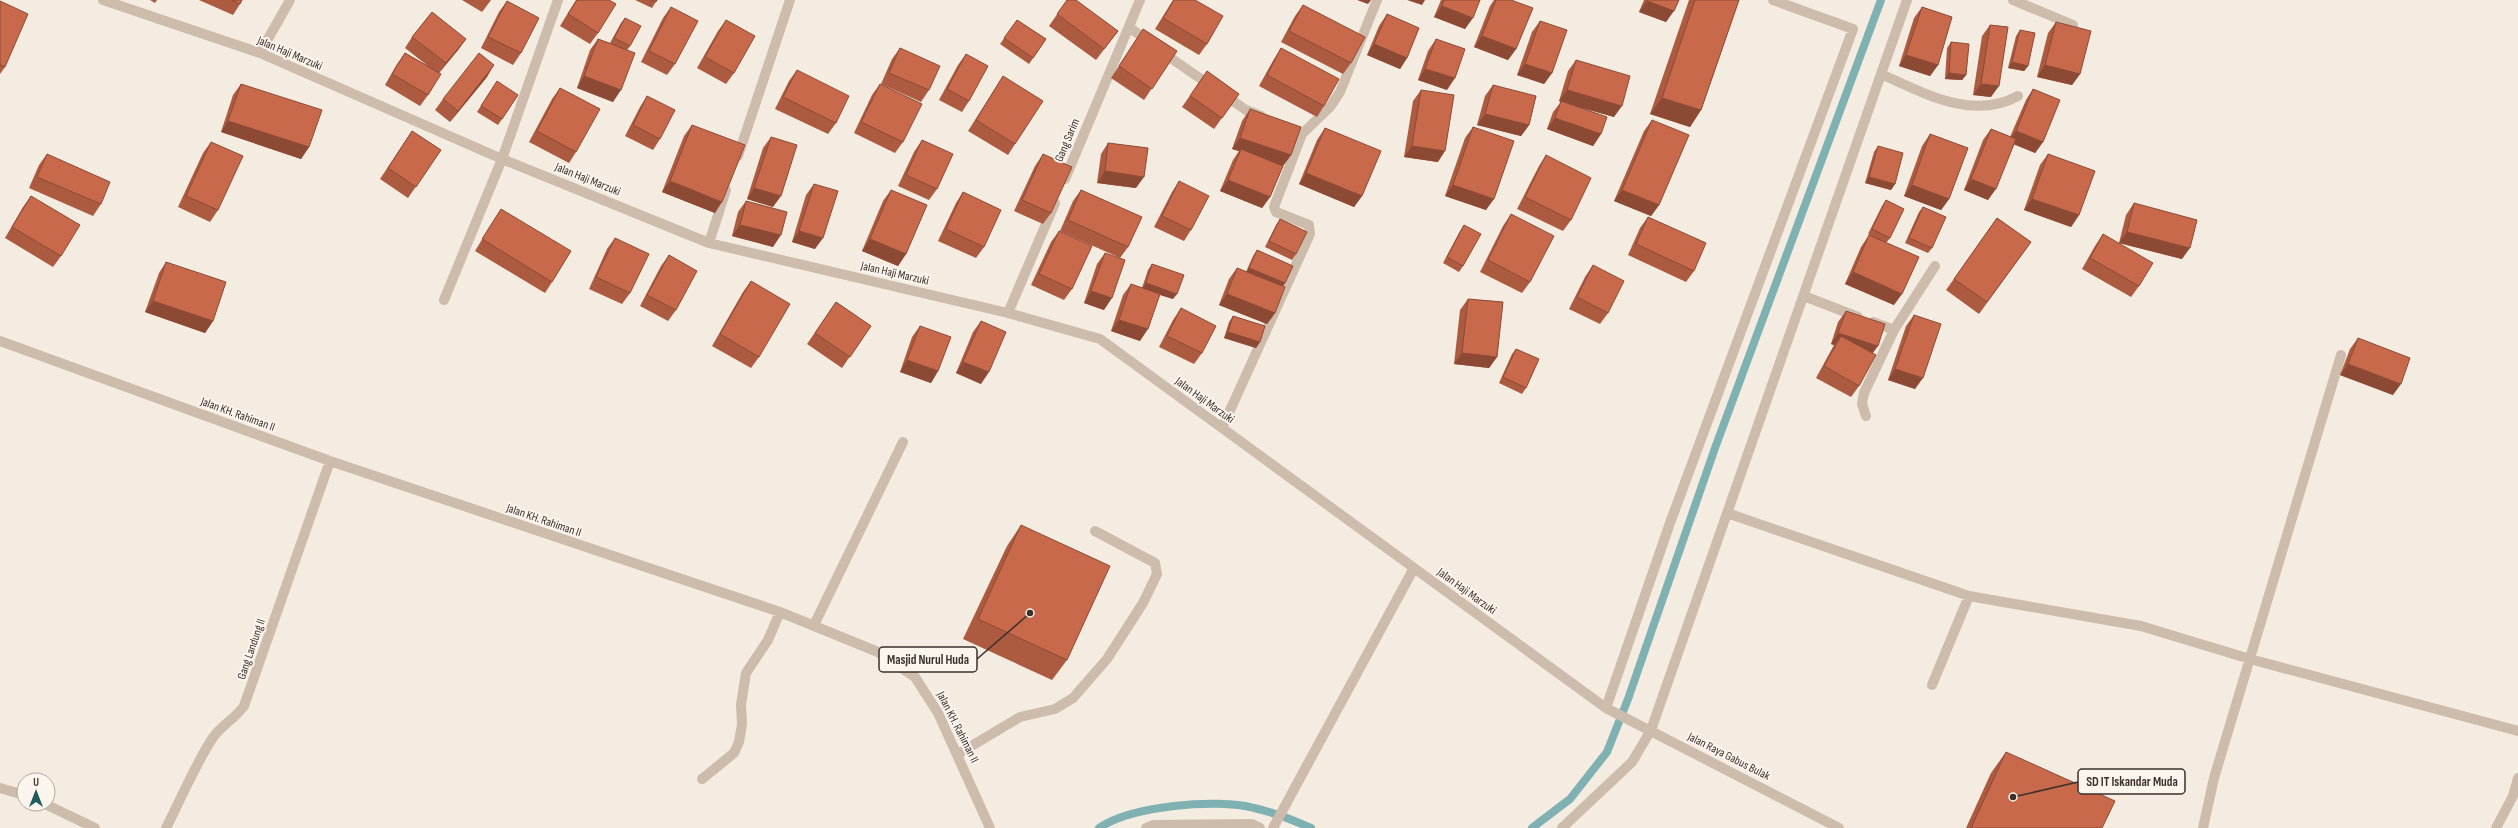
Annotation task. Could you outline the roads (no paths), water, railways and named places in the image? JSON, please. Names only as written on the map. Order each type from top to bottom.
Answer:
[{"type":"street","name":"Jalan Haji Marzuki","points":[[103,0],[260,53],[502,158],[709,243],[1008,313],[1100,339],[1606,708]]},
{"type":"street","points":[[260,53],[290,0]]},
{"type":"street","points":[[444,300],[502,158],[558,0]]},
{"type":"street","points":[[709,243],[790,0]]},
{"type":"street","name":"Gang Sarim","points":[[1008,313],[1140,0]]},
{"type":"street","points":[[1222,428],[1310,234],[1309,225],[1276,212],[1274,207],[1302,134],[1330,107],[1340,92],[1377,0]]},
{"type":"street","points":[[1606,708],[1670,522],[1853,29],[1772,0]]},
{"type":"street","points":[[1562,828],[1632,762],[1651,730],[1907,0]]},
{"type":"street","points":[[2013,0],[2073,25]]},
{"type":"street","points":[[1129,27],[1246,110],[1302,134]]},
{"type":"street","points":[[1881,74],[1937,98],[1959,104],[1979,107],[1994,106],[2018,96]]},
{"type":"street","points":[[1866,416],[1862,404],[1864,393],[1894,330],[1935,266]]},
{"type":"street","points":[[1804,296],[1894,330]]},
{"type":"street","name":"Jalan KH. Rahiman II","points":[[0,341],[330,461],[780,612],[878,652],[915,677],[938,713],[958,754],[990,828]]},
{"type":"street","points":[[2203,828],[2214,778],[2341,355]]},
{"type":"street","points":[[814,625],[903,442]]},
{"type":"street","name":"Gang Landung II","points":[[166,828],[212,739],[222,726],[238,715],[244,706],[330,461]]},
{"type":"street","points":[[1727,513],[1969,596],[2142,626],[2250,659],[2518,731]]},
{"type":"street","points":[[958,754],[1020,716],[1055,709],[1073,698],[1107,659],[1143,603],[1157,574],[1155,563],[1095,531]]},
{"type":"street","points":[[1273,828],[1414,568]]},
{"type":"street","points":[[1932,685],[1969,596]]},
{"type":"street","points":[[702,779],[727,760],[736,747],[742,724],[741,705],[746,673],[768,640],[780,612]]},
{"type":"street","name":"Jalan Raya Gabus Bulak","points":[[1606,708],[1839,828]]},
{"type":"street","points":[[2496,828],[2513,796],[2518,778]]},
{"type":"street","points":[[0,788],[16,793]]},
{"type":"street","points":[[56,809],[90,824],[95,828]]},
{"type":"street","points":[[1146,828],[1154,825],[1252,824],[1260,828]]},
{"type":"waterway","points":[[1532,828],[1570,799],[1607,752],[1628,699],[1715,448],[1881,0]]},
{"type":"waterway","points":[[1099,828],[1113,820],[1131,814],[1152,809],[1197,804],[1238,805],[1283,816],[1311,828]]},
{"type":"place","name":"Masjid Nurul Huda","points":[[1030,613]]},
{"type":"place","name":"SD IT Iskandar Muda","points":[[2013,797]]}]
